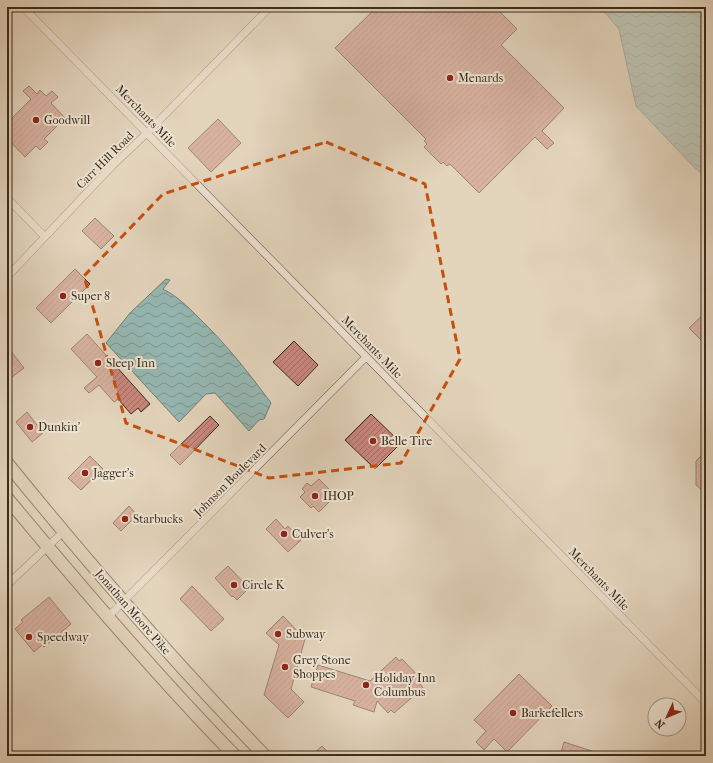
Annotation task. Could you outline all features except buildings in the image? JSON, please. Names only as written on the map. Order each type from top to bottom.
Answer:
[{"type":"highway","name":"Jonathan Moore Pike","points":[[7,463],[63,532],[124,602],[222,712],[265,756]]},
{"type":"highway","name":"Jonathan Moore Pike","points":[[7,498],[47,547],[108,617],[206,727],[235,756]]},
{"type":"street","name":"Merchants Mile","points":[[23,7],[706,703]]},
{"type":"street","name":"Carr Hill Road","points":[[7,278],[113,165],[147,133],[270,7]]},
{"type":"street","points":[[7,198],[46,237]]},
{"type":"street","name":"Johnson Boulevard","points":[[108,617],[366,357]]},
{"type":"street","points":[[7,585],[63,532]]},
{"type":"highlighted area","points":[[326,142],[425,184],[460,359],[401,463],[269,478],[126,423],[84,276],[163,194]]},
{"type":"water","points":[[600,7],[706,7],[706,178],[636,106],[619,29]]},
{"type":"water","points":[[166,279],[170,280],[163,289],[182,302],[219,338],[271,403],[264,419],[259,420],[249,431],[215,393],[206,394],[179,422],[106,343],[130,313]]},
{"type":"place","name":"Menards","points":[[450,78]]},
{"type":"place","name":"Goodwill","points":[[36,120]]},
{"type":"place","name":"Super 8","points":[[63,296]]},
{"type":"place","name":"Sleep Inn","points":[[98,363]]},
{"type":"place","name":"Dunkin'","points":[[30,427]]},
{"type":"place","name":"Belle Tire","points":[[373,441]]},
{"type":"place","name":"Jagger's","points":[[85,473]]},
{"type":"place","name":"IHOP","points":[[315,496]]},
{"type":"place","name":"Starbucks","points":[[125,519]]},
{"type":"place","name":"Culver's","points":[[284,534]]},
{"type":"place","name":"Circle K","points":[[234,585]]},
{"type":"place","name":"Subway","points":[[278,634]]},
{"type":"place","name":"Speedway","points":[[29,637]]},
{"type":"place","name":"Grey Stone Shoppes","points":[[285,667]]},
{"type":"place","name":"Holiday Inn Columbus","points":[[366,685]]},
{"type":"place","name":"Barkefellers","points":[[513,713]]}]
